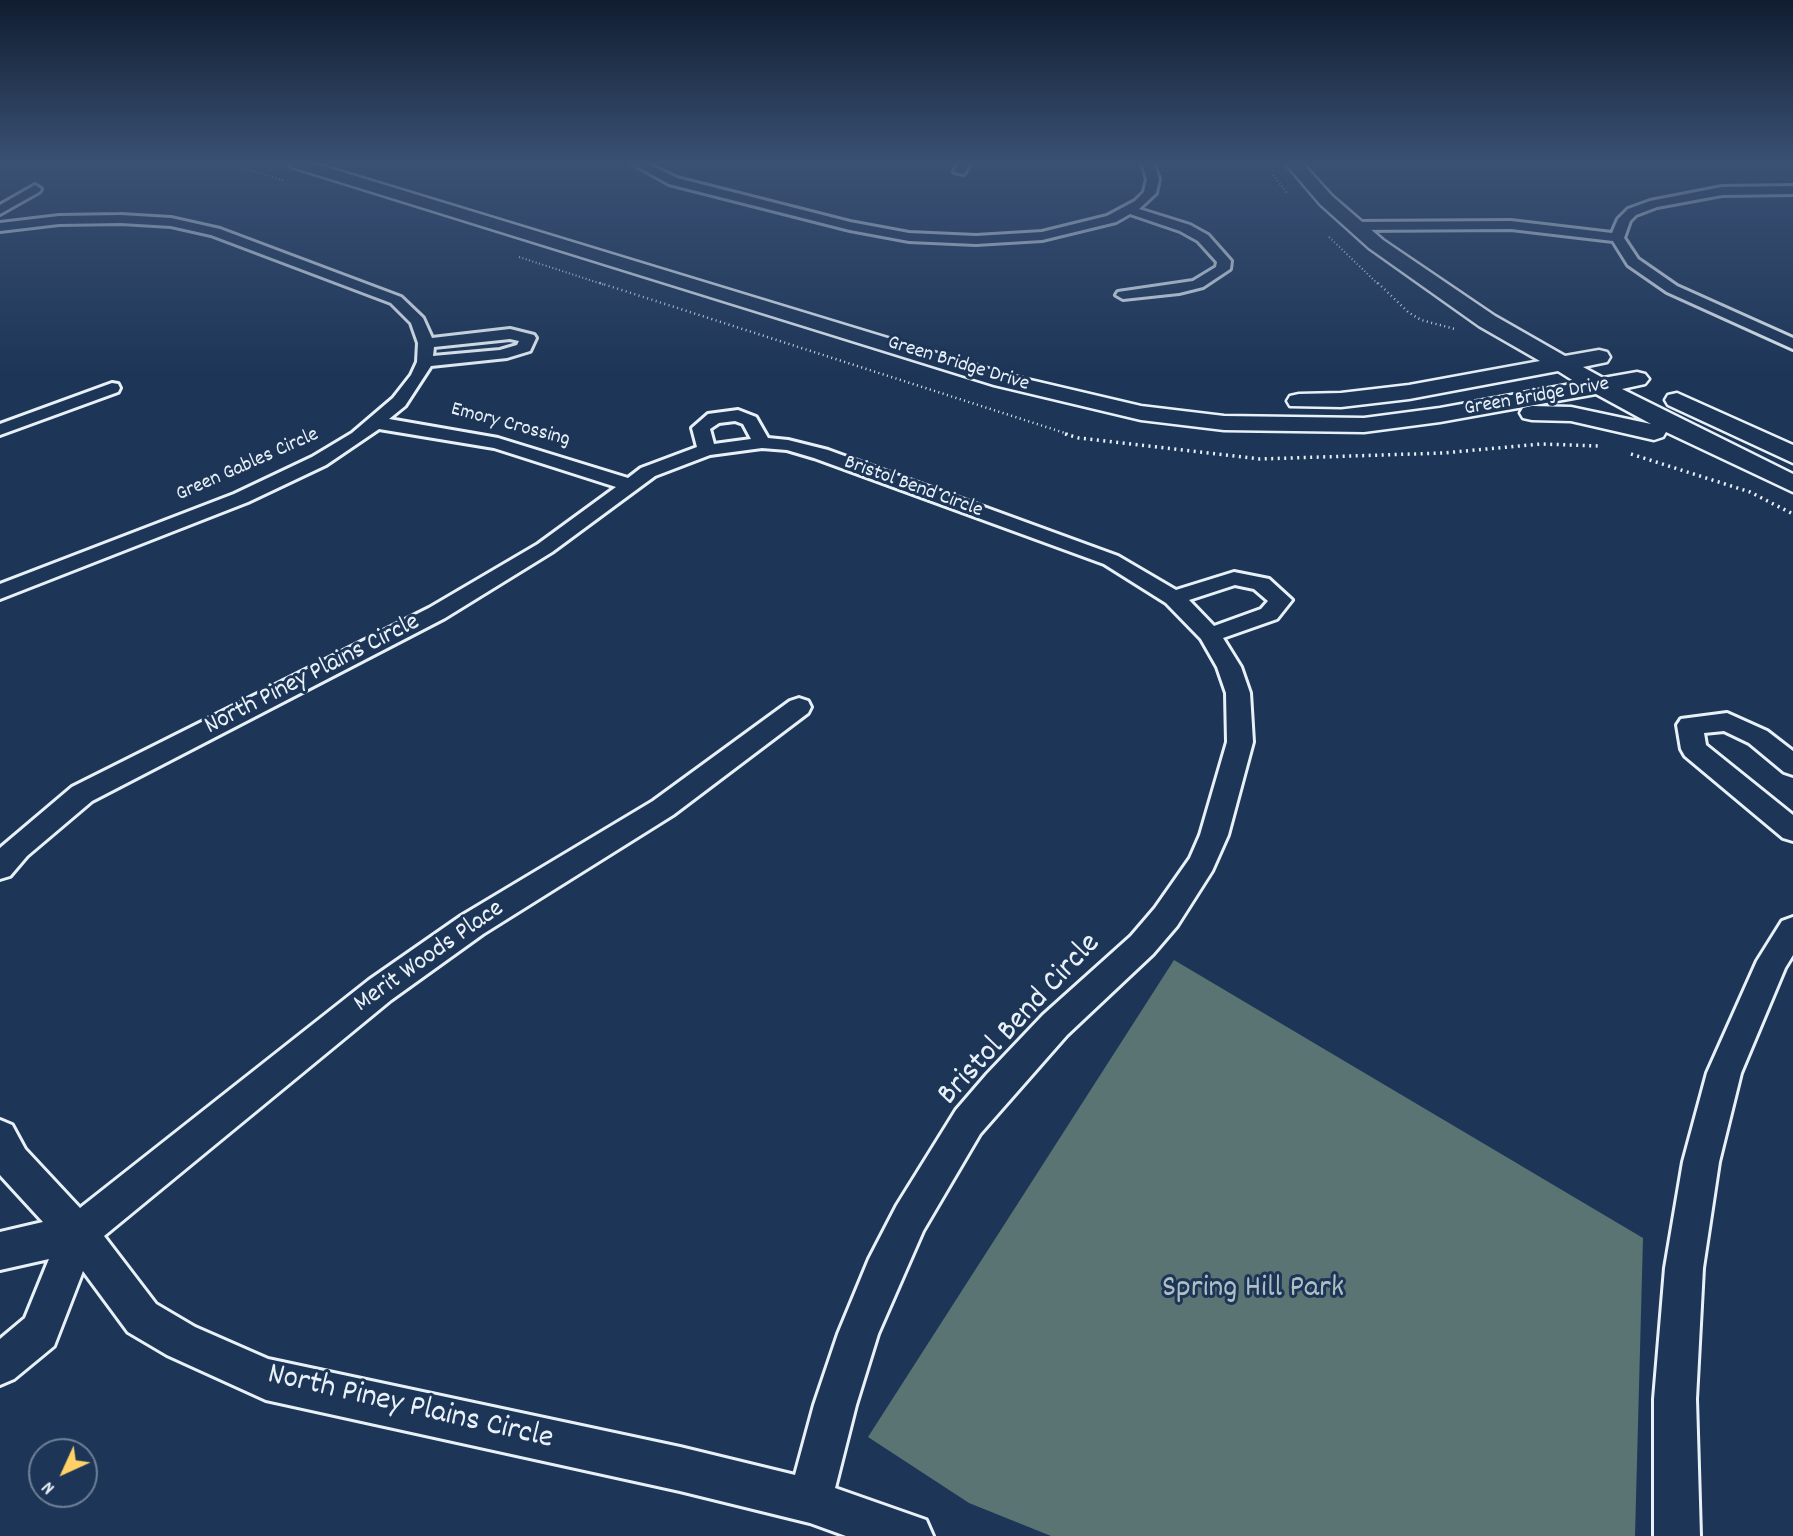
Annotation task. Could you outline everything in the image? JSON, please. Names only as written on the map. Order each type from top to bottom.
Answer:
[{"type":"main road","name":"Green Bridge Drive","points":[[531,236],[990,377],[1093,403],[1179,418],[1269,425],[1364,425],[1440,415],[1637,379]]},
{"type":"main road","points":[[600,236],[676,258]]},
{"type":"main road","points":[[1367,236],[1439,290],[1599,387],[1793,484]]},
{"type":"main road","points":[[1405,236],[1416,244]]},
{"type":"main road","points":[[1409,392],[1458,373],[1479,349],[1474,323],[1439,290]]},
{"type":"main road","points":[[1576,344],[1637,379],[1793,455]]},
{"type":"main road","name":"Green Bridge Drive","points":[[1273,400],[1341,400],[1409,392],[1599,357]]},
{"type":"main road","points":[[1440,415],[1571,414],[1622,423],[1722,450]]},
{"type":"street","points":[[225,236],[396,300],[418,321],[426,344],[510,334],[528,338],[524,348],[501,355],[425,362]]},
{"type":"street","points":[[902,236],[976,240],[1043,236]]},
{"type":"street","points":[[1123,295],[1179,289],[1198,284],[1223,269],[1224,261],[1198,236]]},
{"type":"street","points":[[1597,236],[1616,238],[1633,262],[1672,289],[1793,344]]},
{"type":"street","name":"Green Gables Circle","points":[[0,592],[292,475],[358,437],[413,387],[425,362],[426,344]]},
{"type":"street","points":[[0,430],[111,388]]},
{"type":"street","name":"Emory Crossing","points":[[376,423],[432,430],[498,443],[630,485]]},
{"type":"street","name":"Bristol Bend Circle","points":[[630,485],[668,462],[707,450],[762,443],[788,445],[821,454],[1099,555],[1133,571],[1174,598],[1210,635],[1229,667],[1238,694],[1240,742],[1214,835],[1202,863],[1166,917],[1142,945],[1055,1025],[968,1122],[910,1218],[883,1273],[858,1334],[835,1405],[810,1502]]},
{"type":"street","name":"North Piney Plains Circle","points":[[0,868],[42,826],[82,794],[460,600],[545,548],[630,485]]},
{"type":"street","points":[[1174,598],[1234,578],[1261,584],[1282,600],[1269,614],[1210,635]]},
{"type":"street","name":"Merit Woods Place","points":[[78,1233],[380,990],[472,925],[673,801],[800,707]]},
{"type":"street","points":[[1793,765],[1758,737],[1727,722],[1690,725],[1694,748],[1793,830]]},
{"type":"street","points":[[1676,1536],[1675,1399],[1684,1268],[1701,1162],[1724,1073],[1772,961],[1793,930]]},
{"type":"street","name":"North Piney Plains Circle","points":[[0,1137],[12,1162],[78,1233],[142,1318],[181,1341],[266,1379],[680,1469],[810,1502],[910,1536]]},
{"type":"street","points":[[0,1251],[78,1233]]},
{"type":"street","points":[[0,1365],[40,1332],[78,1233]]},
{"type":"green space","name":"Spring Hill Park","points":[[1174,960],[1643,1238],[1635,1536],[1051,1536],[969,1503],[868,1437]]}]
